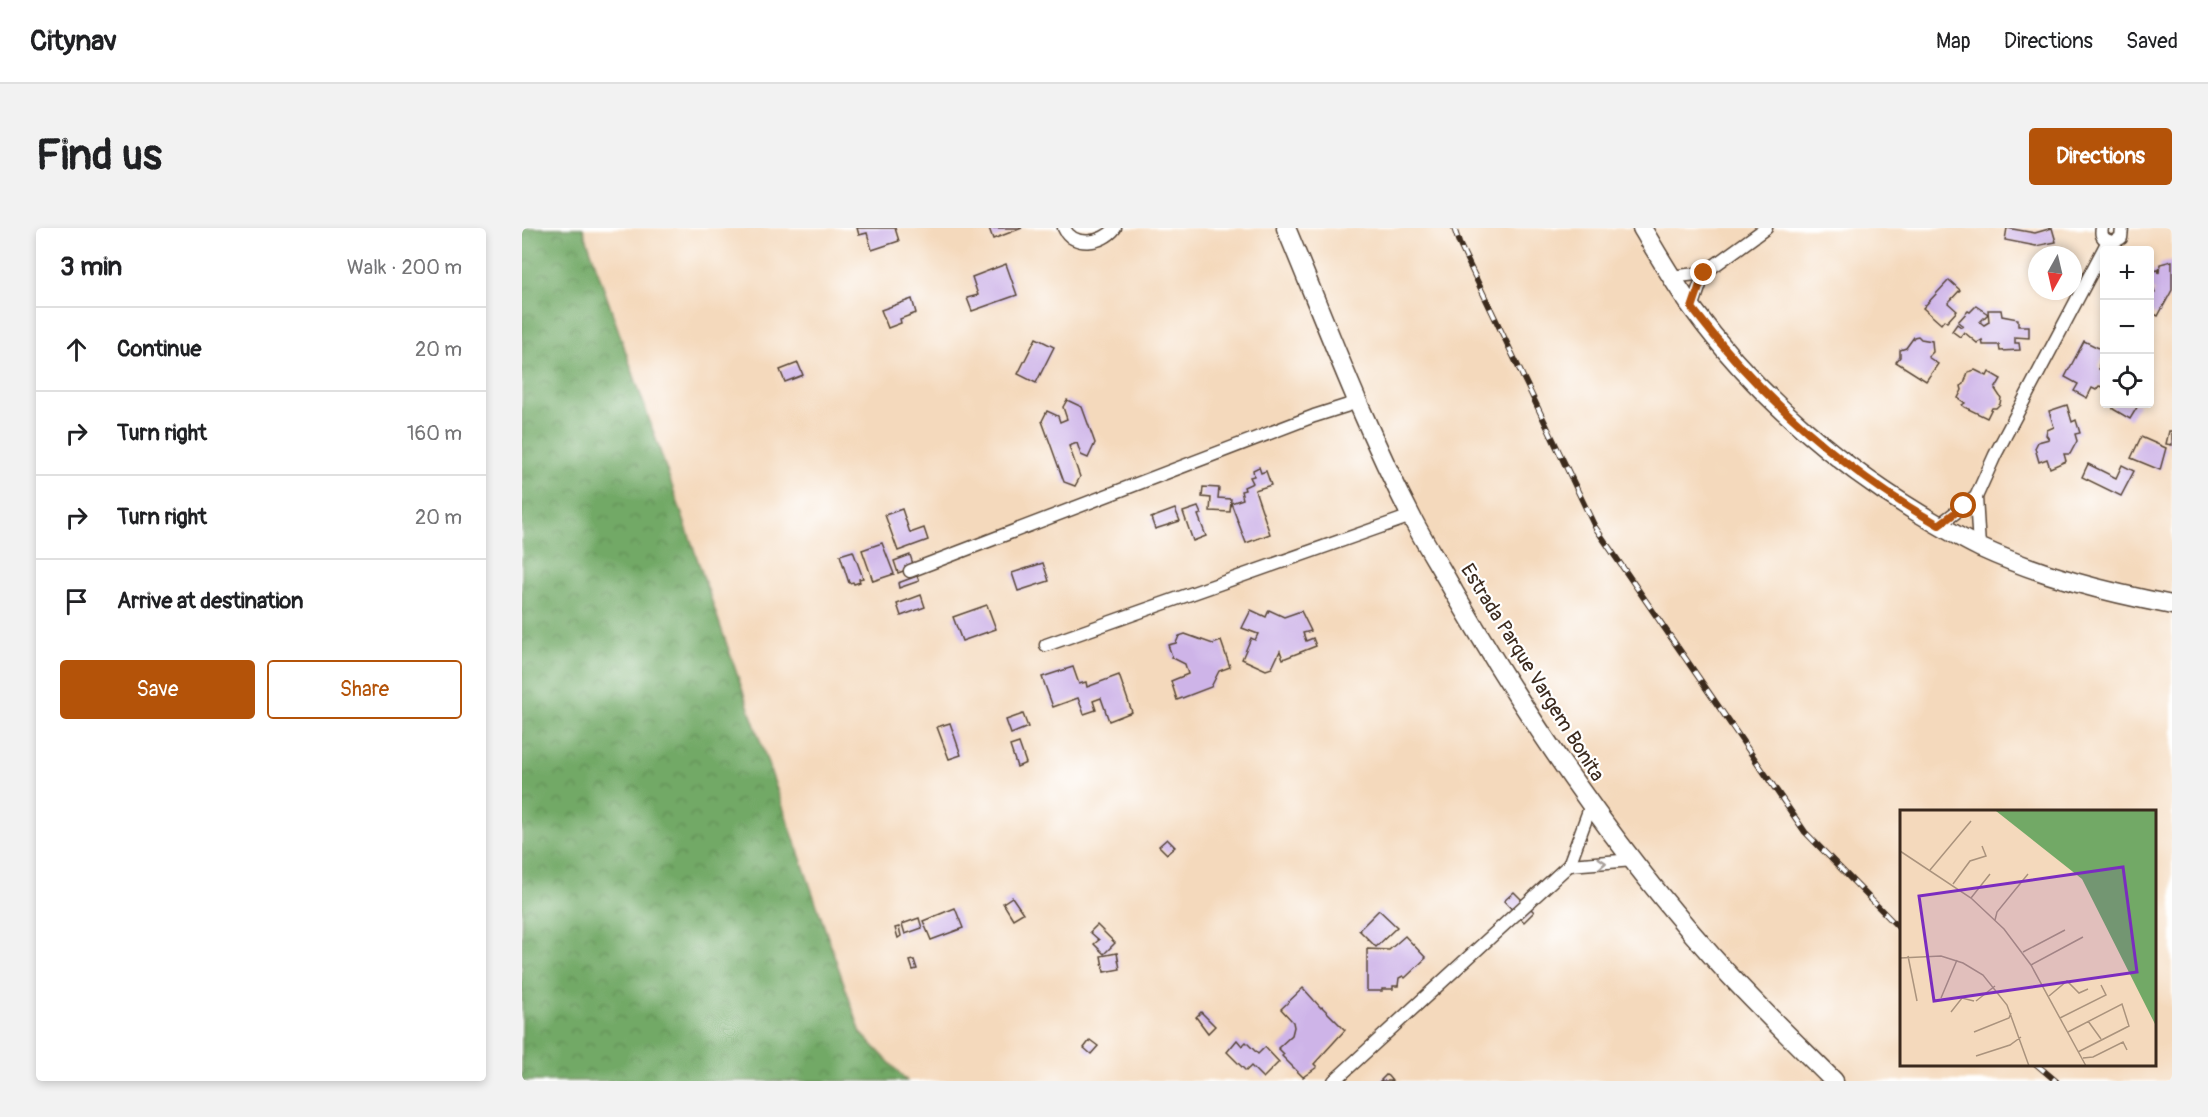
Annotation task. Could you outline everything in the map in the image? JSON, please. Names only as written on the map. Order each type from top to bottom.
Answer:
[{"type":"main road","name":"Estrada Parque Vargem Bonita","points":[[1286,228],[1358,402],[1411,516],[1483,642],[1591,805],[1634,860],[1712,956],[1758,1006],[1834,1081]]},
{"type":"main road","points":[[1642,228],[1692,308],[1749,377],[1781,409],[1840,460],[1894,499],[1979,547],[2064,580],[2122,596],[2172,605]]},
{"type":"street","points":[[1064,228],[1067,235],[1078,241],[1087,242],[1106,237],[1115,228]]},
{"type":"street","points":[[1671,277],[1704,273],[1766,228]]},
{"type":"street","points":[[2102,228],[2101,234],[2108,242]]},
{"type":"street","points":[[2108,242],[2121,238],[2122,228]]},
{"type":"street","points":[[1939,525],[1976,497],[2108,242]]},
{"type":"street","points":[[1692,308],[1704,273]]},
{"type":"street","points":[[910,571],[1314,416],[1358,402]]},
{"type":"street","points":[[1976,497],[1979,547]]},
{"type":"street","points":[[1046,645],[1411,516]]},
{"type":"street","points":[[1334,1081],[1569,865],[1591,805]]},
{"type":"street","points":[[1569,865],[1634,860]]},
{"type":"green space","points":[[522,228],[583,228],[861,1033],[907,1081],[522,1081]]},
{"type":"building","points":[[857,228],[895,228],[899,241],[872,250],[867,233],[859,235]]},
{"type":"building","points":[[989,228],[1022,228],[993,239]]},
{"type":"building","points":[[2007,228],[2035,233],[2052,228],[2056,242],[2036,246],[2005,240]]},
{"type":"building","points":[[2172,261],[2172,290],[2158,316],[2154,314],[2154,271],[2158,270],[2159,273],[2160,264]]},
{"type":"building","points":[[1006,264],[1017,295],[972,311],[967,298],[978,295],[972,277]]},
{"type":"building","points":[[1949,280],[1960,290],[1948,303],[1957,311],[1947,322],[1944,320],[1941,324],[1923,308]]},
{"type":"building","points":[[912,299],[916,313],[900,319],[901,323],[888,328],[881,310]]},
{"type":"building","points":[[1976,306],[1988,314],[1980,322],[1984,325],[1989,322],[1988,310],[2001,310],[2002,316],[2018,319],[2018,326],[2029,326],[2029,338],[2015,337],[2015,343],[2019,343],[2020,350],[2000,351],[1999,345],[1983,345],[1982,340],[1977,343],[1964,332],[1960,337],[1952,331],[1957,324],[1963,326],[1958,322]]},
{"type":"building","points":[[1918,336],[1921,339],[1932,341],[1933,352],[1928,357],[1938,364],[1926,381],[1896,362],[1900,357],[1900,350],[1906,348],[1914,337]]},
{"type":"building","points":[[1036,338],[1054,347],[1036,383],[1018,374]]},
{"type":"building","points":[[2084,341],[2100,349],[2100,386],[2096,390],[2092,388],[2087,398],[2074,391],[2078,384],[2065,377]]},
{"type":"building","points":[[798,363],[803,375],[785,382],[780,370]]},
{"type":"building","points":[[1975,370],[1987,376],[1989,372],[2001,379],[1995,389],[2001,398],[2000,404],[1992,408],[1987,418],[1964,407],[1962,405],[1965,403],[1958,398],[1968,372]]},
{"type":"building","points":[[1067,400],[1082,407],[1095,443],[1088,458],[1081,455],[1077,443],[1069,446],[1080,477],[1075,486],[1064,482],[1042,421],[1047,411],[1058,416],[1060,422],[1067,419],[1063,407]]},
{"type":"building","points":[[2067,405],[2072,422],[2076,420],[2080,433],[2075,434],[2077,441],[2070,454],[2064,454],[2066,461],[2050,468],[2047,459],[2039,462],[2035,448],[2038,442],[2049,439],[2046,435],[2047,430],[2054,427],[2049,411]]},
{"type":"building","points":[[2113,408],[2137,408],[2130,419]]},
{"type":"building","points":[[2169,431],[2172,431],[2172,445],[2166,444]]},
{"type":"building","points":[[2141,437],[2166,448],[2160,470],[2131,458]]},
{"type":"building","points":[[2088,464],[2116,478],[2122,465],[2134,471],[2121,496],[2082,477]]},
{"type":"building","points":[[1259,467],[1261,473],[1266,471],[1271,485],[1255,490],[1270,534],[1246,543],[1231,503],[1243,499],[1241,491],[1253,483],[1250,477],[1254,476],[1253,470]]},
{"type":"building","points":[[1203,487],[1219,488],[1218,498],[1231,499],[1230,512],[1210,511],[1211,498],[1202,497]]},
{"type":"building","points":[[1198,507],[1201,514],[1198,515],[1206,536],[1193,541],[1183,512]]},
{"type":"building","points":[[902,509],[910,533],[924,528],[928,540],[898,551],[885,515]]},
{"type":"building","points":[[1175,509],[1180,521],[1155,529],[1151,518]]},
{"type":"building","points":[[882,543],[894,574],[873,581],[862,550]]},
{"type":"building","points":[[853,551],[863,578],[854,584],[849,583],[840,555]]},
{"type":"building","points":[[910,555],[914,567],[898,573],[894,561]]},
{"type":"building","points":[[1043,563],[1049,581],[1018,591],[1012,573]]},
{"type":"building","points":[[917,576],[919,581],[899,588],[898,583]]},
{"type":"building","points":[[921,595],[925,607],[901,616],[897,604]]},
{"type":"building","points":[[987,605],[996,629],[962,641],[953,617]]},
{"type":"building","points":[[1251,610],[1266,617],[1269,610],[1284,617],[1301,611],[1311,631],[1303,633],[1306,641],[1313,638],[1316,646],[1283,659],[1280,651],[1272,668],[1266,670],[1242,659],[1251,638],[1255,640],[1258,634],[1242,628]]},
{"type":"building","points":[[1185,634],[1213,644],[1221,641],[1230,667],[1219,671],[1211,687],[1177,700],[1171,681],[1188,674],[1185,664],[1171,657],[1168,645],[1176,643],[1179,636]]},
{"type":"building","points":[[1073,667],[1079,684],[1086,682],[1087,687],[1119,675],[1132,712],[1109,721],[1101,698],[1093,701],[1096,710],[1084,714],[1078,698],[1053,707],[1042,677]]},
{"type":"building","points":[[1023,714],[1028,727],[1011,734],[1006,720]]},
{"type":"building","points":[[950,723],[961,755],[949,759],[937,727]]},
{"type":"building","points":[[1019,743],[1026,763],[1017,767],[1010,746]]},
{"type":"building","points":[[1167,839],[1175,847],[1167,854],[1159,846]]},
{"type":"building","points":[[1514,892],[1534,912],[1524,922],[1504,901]]},
{"type":"building","points":[[1012,897],[1023,913],[1013,919],[1003,903]]},
{"type":"building","points":[[955,908],[963,928],[931,940],[923,921]]},
{"type":"building","points":[[1379,910],[1397,927],[1376,947],[1359,930]]},
{"type":"building","points":[[919,918],[922,928],[905,934],[902,924]]},
{"type":"building","points":[[1097,925],[1115,943],[1104,954],[1094,944],[1099,940],[1090,932]]},
{"type":"building","points":[[899,927],[901,936],[898,938],[895,928]]},
{"type":"building","points":[[1405,936],[1426,958],[1405,978],[1403,976],[1399,978],[1398,986],[1393,986],[1393,989],[1367,991],[1367,949],[1389,950]]},
{"type":"building","points":[[1117,953],[1120,969],[1104,972],[1101,956]]},
{"type":"building","points":[[914,960],[917,969],[913,970],[910,961]]},
{"type":"building","points":[[1303,988],[1345,1030],[1314,1064],[1317,1067],[1303,1077],[1282,1056],[1284,1054],[1278,1048],[1292,1035],[1294,1027],[1293,1022],[1281,1009]]},
{"type":"building","points":[[1201,1012],[1215,1026],[1208,1033],[1196,1017]]},
{"type":"building","points":[[1090,1040],[1098,1046],[1091,1054],[1084,1048]]},
{"type":"building","points":[[1237,1040],[1242,1046],[1246,1042],[1258,1054],[1265,1047],[1279,1062],[1263,1078],[1251,1066],[1246,1071],[1227,1052]]},
{"type":"building","points":[[1386,1075],[1392,1081],[1380,1081]]},
{"type":"railway","points":[[1454,228],[1459,243],[1595,527],[1805,832],[1900,929]]},
{"type":"railway","points":[[2038,1066],[2056,1081]]},
{"type":"route","points":[[1704,273],[1692,308],[1749,377],[1781,409],[1840,460],[1894,499],[1939,525],[1964,506]]}]
